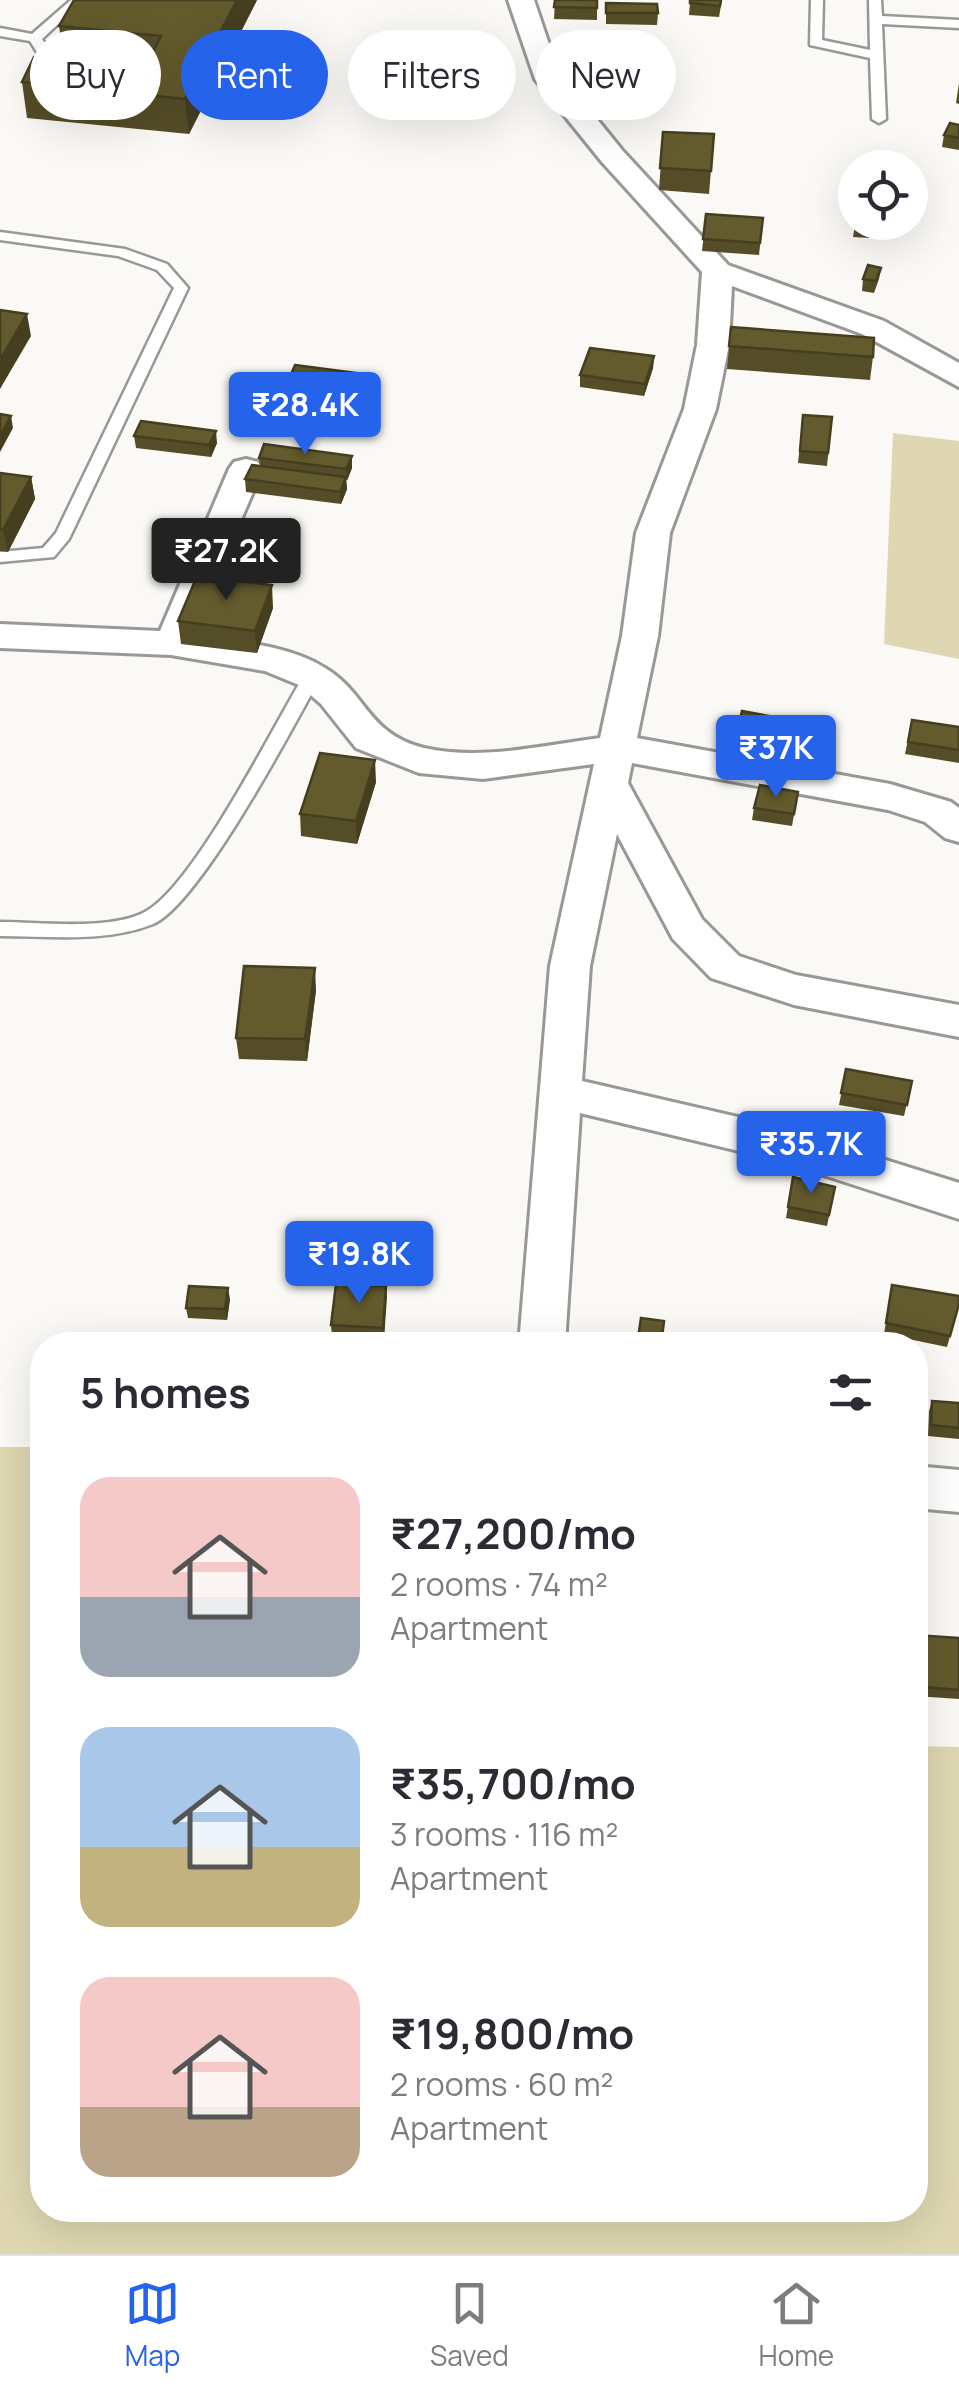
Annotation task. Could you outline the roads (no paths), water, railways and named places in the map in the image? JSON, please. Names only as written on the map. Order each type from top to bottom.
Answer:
[{"type":"street","points":[[521,0],[545,73],[612,156],[717,271],[858,318],[918,347],[959,377]]},
{"type":"street","points":[[543,1332],[570,966],[640,636],[652,533],[700,410],[710,361],[717,271]]},
{"type":"street","points":[[171,643],[246,469]]},
{"type":"street","points":[[0,636],[171,643],[272,660],[312,676],[334,695],[369,739],[419,760],[483,766],[614,766],[890,797],[938,812],[959,828]]},
{"type":"street","points":[[614,766],[688,930],[725,966],[794,990],[959,1020]]},
{"type":"street","points":[[560,1092],[777,1143],[959,1201]]},
{"type":"street","points":[[928,1488],[959,1492]]},
{"type":"lane","points":[[45,30],[78,0]]},
{"type":"lane","points":[[816,0],[814,42],[876,55]]},
{"type":"lane","points":[[875,0],[879,119]]},
{"type":"lane","points":[[876,20],[959,24]]},
{"type":"lane","points":[[0,32],[30,37]]},
{"type":"lane","points":[[0,236],[120,252],[162,266],[181,288],[63,535],[48,553],[0,557]]},
{"type":"lane","points":[[0,929],[110,926],[153,916],[180,892],[280,736],[312,676]]}]
